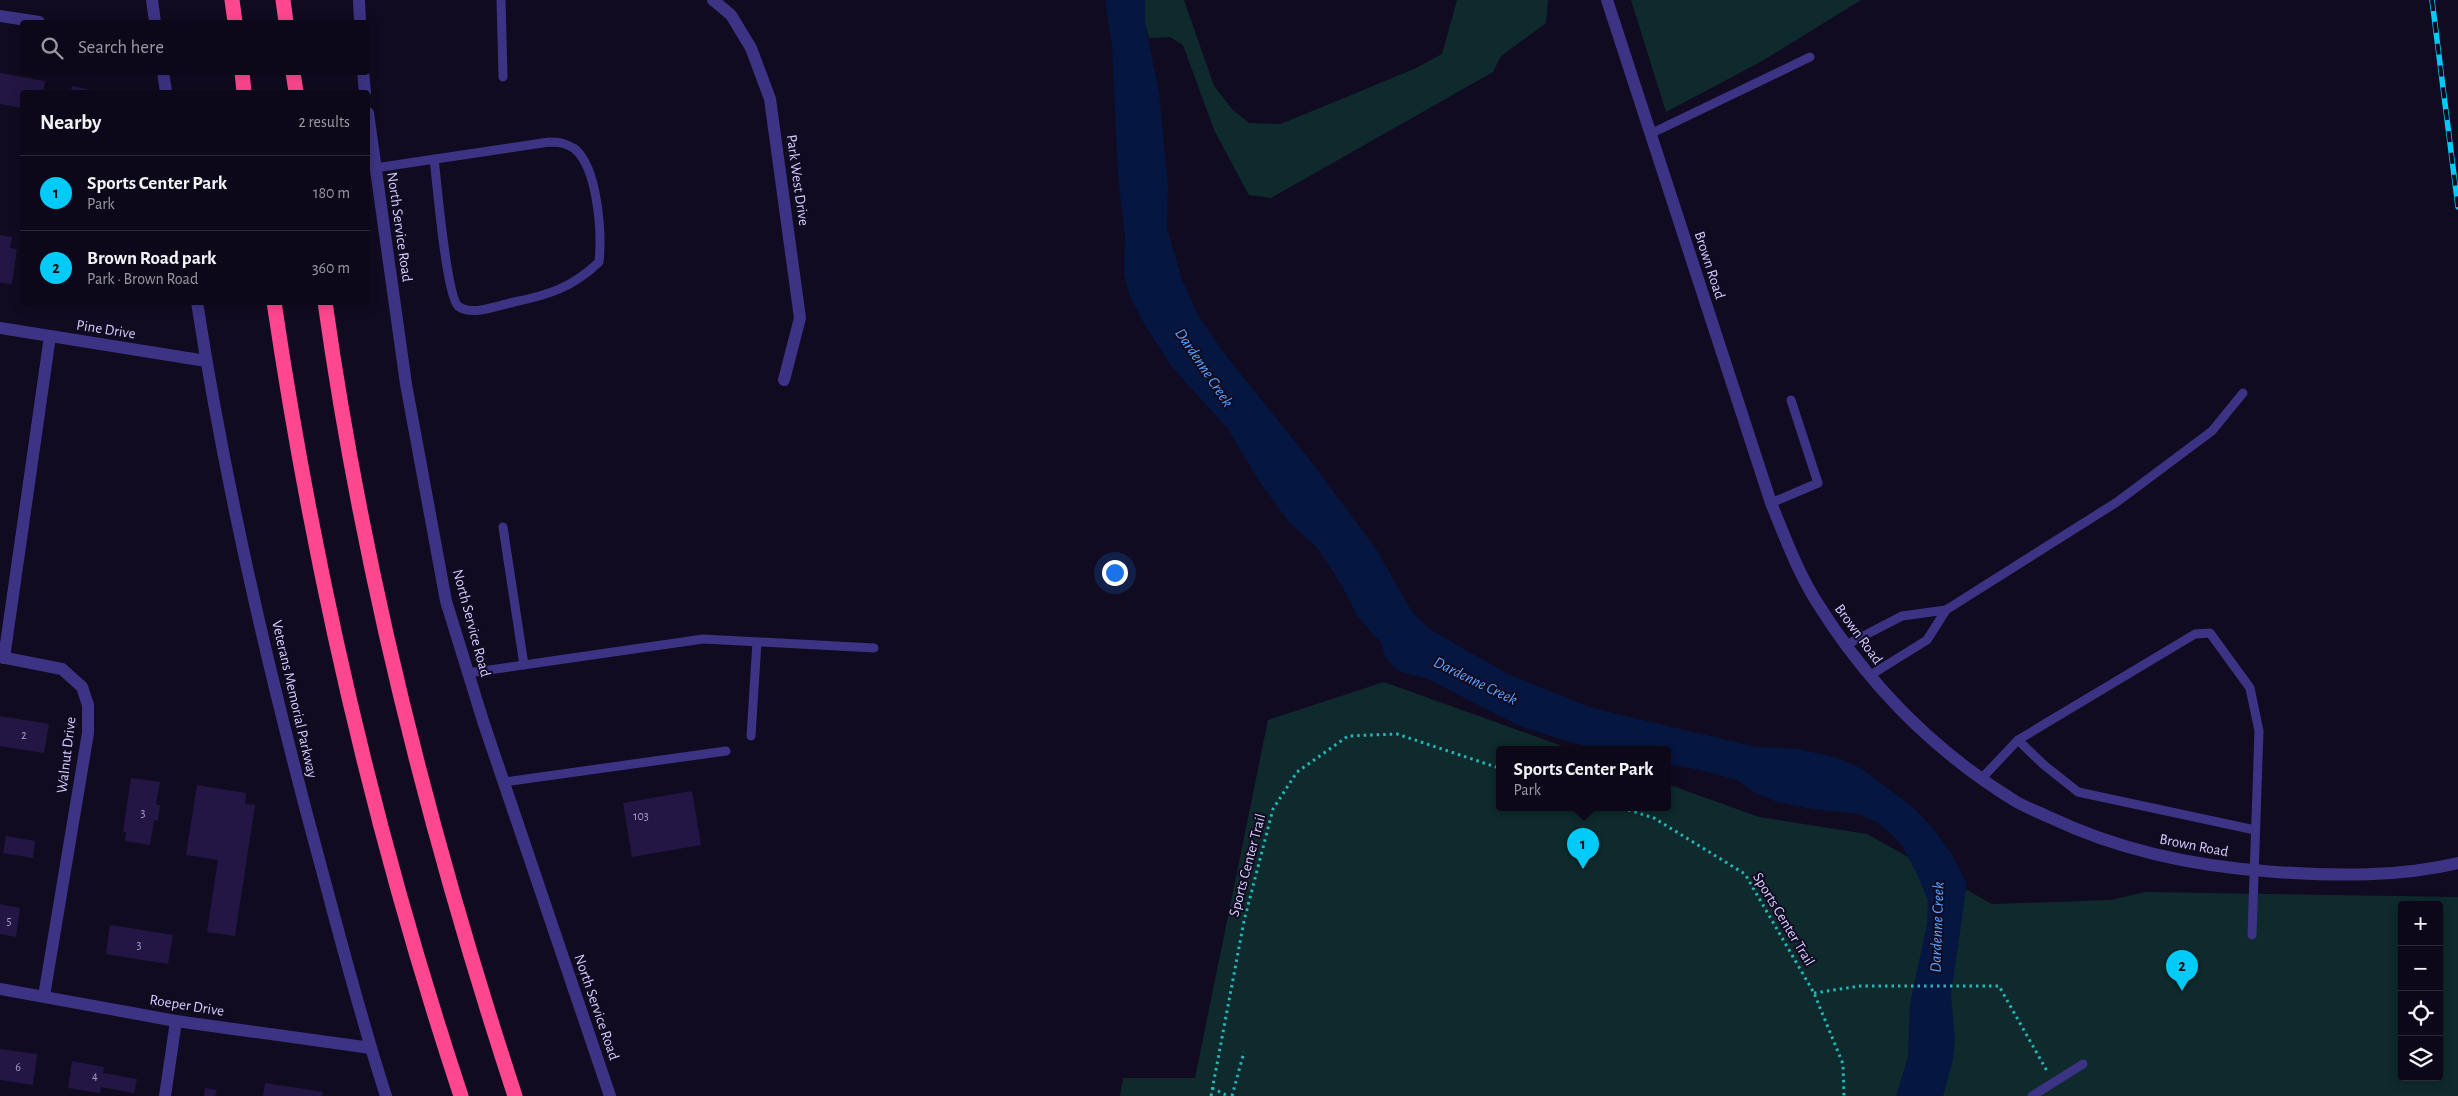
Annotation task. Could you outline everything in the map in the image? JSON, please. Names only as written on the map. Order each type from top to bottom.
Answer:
[{"type":"highway","points":[[232,0],[235,20]]},
{"type":"highway","points":[[283,0],[286,20]]},
{"type":"highway","points":[[242,75],[244,90]]},
{"type":"highway","points":[[293,75],[296,90]]},
{"type":"highway","points":[[274,305],[300,467],[347,692],[374,804],[404,915],[461,1096]]},
{"type":"highway","points":[[325,305],[345,432],[392,665],[447,878],[515,1096]]},
{"type":"street","points":[[152,0],[155,20]]},
{"type":"street","points":[[358,0],[360,20]]},
{"type":"street","name":"Park West Drive","points":[[713,0],[731,15],[752,48],[770,99],[800,318],[784,380]]},
{"type":"street","name":"Brown Road","points":[[1606,0],[1771,503],[1792,554],[1817,602],[1846,645],[1869,676],[1906,717],[1944,750],[2016,802],[2070,827],[2125,847],[2183,861],[2253,870],[2306,874],[2399,873],[2458,863]]},
{"type":"street","points":[[0,16],[26,20]]},
{"type":"street","points":[[163,75],[166,90]]},
{"type":"street","points":[[364,75],[365,90]]},
{"type":"street","name":"North Service Road","points":[[370,129],[406,384],[446,601],[468,674],[610,1096]]},
{"type":"street","name":"Veterans Memorial Parkway","points":[[197,305],[206,361],[243,544],[295,774],[370,1048],[386,1096]]},
{"type":"street","name":"Pine Drive","points":[[0,328],[206,361]]},
{"type":"street","name":"Walnut Drive","points":[[44,996],[88,733],[88,705],[82,687],[62,669],[2,657],[50,336]]},
{"type":"street","name":"Roeper Drive","points":[[0,989],[176,1021],[370,1048]]},
{"type":"street","points":[[165,1096],[176,1021]]},
{"type":"lane","points":[[501,0],[503,77]]},
{"type":"lane","points":[[1650,134],[1810,57]]},
{"type":"lane","points":[[375,168],[434,159],[549,142],[563,142],[581,156],[593,187],[601,243],[599,262],[582,278],[547,295],[482,309],[469,310],[459,306],[453,298],[449,277],[434,159]]},
{"type":"lane","points":[[1846,645],[1902,616],[1946,610],[2117,502],[2212,432],[2243,393]]},
{"type":"lane","points":[[1771,503],[1818,483],[1791,400]]},
{"type":"lane","points":[[503,527],[524,665]]},
{"type":"lane","points":[[1869,676],[1927,640],[1946,610]]},
{"type":"lane","points":[[1982,778],[2018,740],[2195,634],[2210,633],[2250,688],[2259,731],[2252,935]]},
{"type":"lane","points":[[468,674],[703,639],[874,648]]},
{"type":"lane","points":[[752,736],[757,642]]},
{"type":"lane","points":[[2018,740],[2044,765],[2078,792],[2255,830]]},
{"type":"lane","points":[[504,782],[726,751]]},
{"type":"lane","points":[[2032,1096],[2084,1064]]},
{"type":"path","name":"Sports Center Trail","points":[[1211,1096],[1244,920],[1273,809],[1297,772],[1348,736],[1398,734],[1496,767]]},
{"type":"path","name":"Sports Center Trail","points":[[1632,811],[1654,818],[1745,874],[1814,993],[1843,1064],[1844,1096]]},
{"type":"path","points":[[1814,993],[1860,986],[1999,986],[2053,1083]]},
{"type":"path","points":[[1232,1096],[1244,1052]]},
{"type":"path","points":[[1212,1088],[1228,1096]]},
{"type":"green space","points":[[1145,0],[1184,0],[1214,86],[1232,109],[1249,123],[1281,124],[1414,69],[1442,54],[1457,0],[1548,0],[1546,23],[1501,56],[1493,72],[1271,198],[1249,195],[1215,132],[1183,45],[1170,37],[1149,38],[1145,23]]},
{"type":"green space","points":[[1631,0],[1861,0],[1762,61],[1666,112]]},
{"type":"green space","points":[[1384,682],[1562,746],[1496,746],[1496,811],[1671,811],[1671,785],[1759,817],[1867,834],[1992,904],[2111,900],[2145,892],[2458,897],[2458,1096],[1120,1096],[1123,1078],[1195,1078],[1268,720]]},
{"type":"water","name":"Dardenne Creek","points":[[1105,0],[1145,0],[1145,23],[1159,92],[1168,187],[1167,228],[1182,279],[1199,317],[1227,357],[1309,459],[1376,549],[1412,612],[1431,630],[1508,674],[1592,708],[1757,747],[1799,749],[1838,758],[1862,769],[1914,808],[1935,831],[1951,853],[1967,883],[1951,995],[1955,1040],[1953,1059],[1943,1096],[1896,1096],[1908,1057],[1910,1004],[1927,924],[1928,900],[1901,844],[1880,824],[1859,814],[1812,809],[1777,802],[1755,793],[1737,780],[1705,771],[1671,765],[1671,746],[1585,746],[1519,726],[1428,679],[1401,672],[1393,667],[1385,656],[1381,643],[1358,617],[1341,584],[1318,549],[1289,522],[1259,481],[1228,429],[1172,367],[1146,327],[1130,297],[1124,275],[1125,236],[1118,176],[1112,46]]},
{"type":"building","points":[[0,73],[45,81],[43,90],[20,90],[20,108],[0,104]]},
{"type":"building","points":[[72,86],[91,90],[71,90]]},
{"type":"building","points":[[0,235],[12,237],[10,248],[17,249],[12,284],[0,283]]},
{"type":"building","points":[[0,716],[49,724],[44,753],[0,746]]},
{"type":"building","points":[[131,778],[160,782],[156,805],[160,805],[158,821],[154,820],[150,845],[125,841],[126,832],[123,832]]},
{"type":"building","points":[[197,785],[246,793],[245,804],[255,805],[235,936],[207,932],[218,860],[186,855]]},
{"type":"building","points":[[692,791],[701,845],[632,857],[623,803]]},
{"type":"building","points":[[6,836],[35,841],[33,858],[3,853]]},
{"type":"building","points":[[0,904],[20,908],[16,937],[0,934]]},
{"type":"building","points":[[110,925],[173,935],[168,964],[106,954]]},
{"type":"building","points":[[0,1049],[37,1054],[33,1085],[0,1080]]},
{"type":"building","points":[[72,1061],[104,1067],[103,1073],[137,1079],[134,1093],[101,1087],[100,1093],[68,1088]]},
{"type":"building","points":[[265,1083],[323,1092],[322,1096],[263,1096]]},
{"type":"building","points":[[205,1088],[217,1090],[215,1096],[204,1096]]},
{"type":"railway","points":[[2432,0],[2458,207]]},
{"type":"place","name":"Sports Center Park","points":[[1583,869]]},
{"type":"place","name":"Brown Road park","points":[[2182,991]]}]
